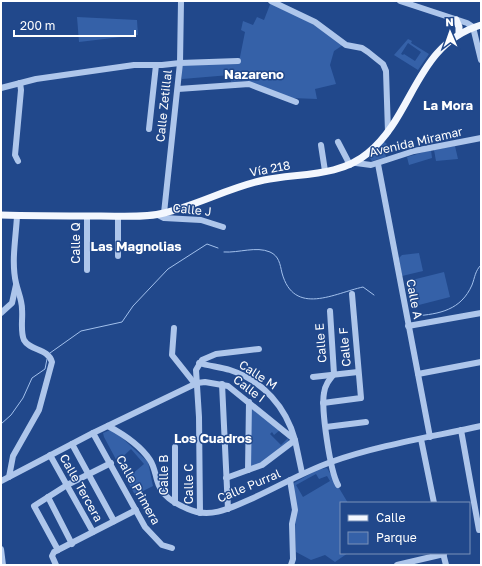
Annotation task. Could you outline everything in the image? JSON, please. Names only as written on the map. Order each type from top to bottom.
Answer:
[{"type":"main road","points":[[456,20],[460,27],[460,34]]},
{"type":"main road","name":"Vía 218","points":[[1,216],[118,216],[161,214],[252,183],[325,172],[353,164],[379,144],[388,132],[429,62],[442,47],[460,34],[473,27],[481,25]]},
{"type":"street","name":"Calle Zetillal","points":[[161,214],[178,89],[181,1]]},
{"type":"street","points":[[271,1],[315,22],[343,43],[362,48],[383,64],[386,71],[388,132]]},
{"type":"street","points":[[400,1],[467,23],[473,27],[481,60]]},
{"type":"street","points":[[1,88],[20,83],[134,65],[238,61]]},
{"type":"street","points":[[149,129],[156,65]]},
{"type":"street","points":[[18,161],[15,155],[21,90],[20,83]]},
{"type":"street","points":[[178,89],[249,84],[296,102]]},
{"type":"street","name":"Avenida Miramar","points":[[353,164],[378,164],[414,151],[481,138]]},
{"type":"street","points":[[338,142],[353,164]]},
{"type":"street","points":[[321,145],[325,172]]},
{"type":"street","name":"Calle A","points":[[378,164],[430,437]]},
{"type":"street","name":"Calle J","points":[[161,214],[164,218],[201,220],[223,226]]},
{"type":"street","points":[[9,477],[13,456],[39,410],[50,371],[51,358],[46,353],[29,346],[23,337],[21,300],[16,283],[14,256],[17,216]]},
{"type":"street","name":"Calle Q","points":[[87,216],[88,270]]},
{"type":"street","points":[[118,216],[118,256]]},
{"type":"street","points":[[1,313],[12,303],[16,283]]},
{"type":"street","name":"Calle F","points":[[323,403],[361,398],[352,294]]},
{"type":"street","name":"Calle E","points":[[330,311],[334,374]]},
{"type":"street","points":[[408,326],[481,313]]},
{"type":"street","points":[[1,481],[93,433],[196,383],[172,355],[174,328]]},
{"type":"street","points":[[199,364],[216,354],[259,349]]},
{"type":"street","points":[[418,374],[481,362]]},
{"type":"street","name":"Calle C","points":[[199,364],[195,374],[200,446],[200,513]]},
{"type":"street","name":"Calle M","points":[[199,364],[229,370],[263,389],[279,404],[286,414],[295,440]]},
{"type":"street","points":[[313,377],[358,372]]},
{"type":"street","points":[[334,374],[325,386],[323,403],[330,462],[332,472],[338,485]]},
{"type":"street","name":"Calle I","points":[[196,383],[222,384],[228,386],[295,440]]},
{"type":"street","points":[[222,384],[228,509]]},
{"type":"street","points":[[248,470],[249,402]]},
{"type":"street","points":[[326,427],[366,422]]},
{"type":"street","name":"Calle Purral","points":[[108,426],[123,434],[149,458],[153,464],[159,489],[167,498],[175,503],[207,515],[228,509],[274,489],[302,473],[330,462],[357,454],[481,426]]},
{"type":"street","points":[[461,430],[479,530]]},
{"type":"street","name":"Calle Primera","points":[[93,433],[111,463],[145,527],[153,537],[166,548],[172,548]]},
{"type":"street","points":[[421,439],[434,502]]},
{"type":"street","points":[[226,478],[262,465],[295,440],[302,473]]},
{"type":"street","points":[[72,444],[90,474],[114,521]]},
{"type":"street","name":"Calle B","points":[[175,447],[175,503]]},
{"type":"street","name":"Calle Tercera","points":[[50,455],[92,532]]},
{"type":"street","points":[[58,550],[34,506],[67,485],[111,463]]},
{"type":"street","points":[[290,480],[295,510],[292,524],[293,559],[291,565]]},
{"type":"street","points":[[48,497],[72,544]]},
{"type":"street","points":[[56,565],[52,554],[136,510]]},
{"type":"street","points":[[1,549],[3,565]]},
{"type":"street","points":[[397,565],[444,554],[446,565]]},
{"type":"green space","points":[[271,2],[304,18],[343,45],[334,51],[330,65],[336,84],[315,89],[317,99],[292,98],[247,81],[231,82],[230,75],[182,79],[182,64],[239,62],[245,32],[241,30],[243,21],[253,25],[257,17],[264,20]]},
{"type":"green space","points":[[77,17],[137,20],[138,35],[79,42]]},
{"type":"green space","points":[[408,39],[412,41],[411,43],[429,54],[418,70],[394,55]],"holes":[[[408,43],[421,52],[415,61],[404,54],[401,54]]]},
{"type":"green space","points":[[383,141],[387,144],[384,148],[386,157],[372,161],[368,156]]},
{"type":"green space","points":[[455,146],[458,159],[436,161],[434,150]]},
{"type":"green space","points":[[431,150],[432,158],[409,165],[407,157]]},
{"type":"green space","points":[[419,253],[423,271],[402,276],[399,258],[402,255]]},
{"type":"green space","points":[[444,272],[450,297],[415,306],[408,281]]},
{"type":"green space","points":[[251,408],[280,430],[274,435],[272,432],[270,434],[281,445],[288,438],[289,442],[261,464],[249,468]]},
{"type":"green space","points":[[110,430],[120,436],[148,462],[153,486],[135,495],[103,433]],"holes":[[[131,449],[144,464],[131,475],[119,460]]]},
{"type":"green space","points":[[327,468],[347,502],[340,502],[340,554],[347,554],[335,562],[325,555],[311,560],[296,552],[294,483],[317,470]],"holes":[[[316,474],[319,479],[327,476],[330,481],[303,497],[296,485]]]},
{"type":"waterway","points":[[50,353],[81,331],[122,322],[133,306],[168,269],[207,244],[218,248]]},
{"type":"waterway","points":[[224,252],[253,250],[265,250],[270,252],[279,261],[282,273],[288,286],[296,295],[306,298],[316,299],[328,297],[363,287],[374,295]]},
{"type":"waterway","points":[[415,316],[441,312],[456,305],[467,293],[472,285],[476,272],[481,265]]},
{"type":"waterway","points":[[1,424],[11,415],[23,398],[32,378],[45,369],[47,359]]},
{"type":"district","name":"Nazareno","points":[[254,74]]},
{"type":"district","name":"La Mora","points":[[448,105]]},
{"type":"district","name":"Las Magnolias","points":[[136,246]]},
{"type":"district","name":"Los Cuadros","points":[[213,438]]}]
